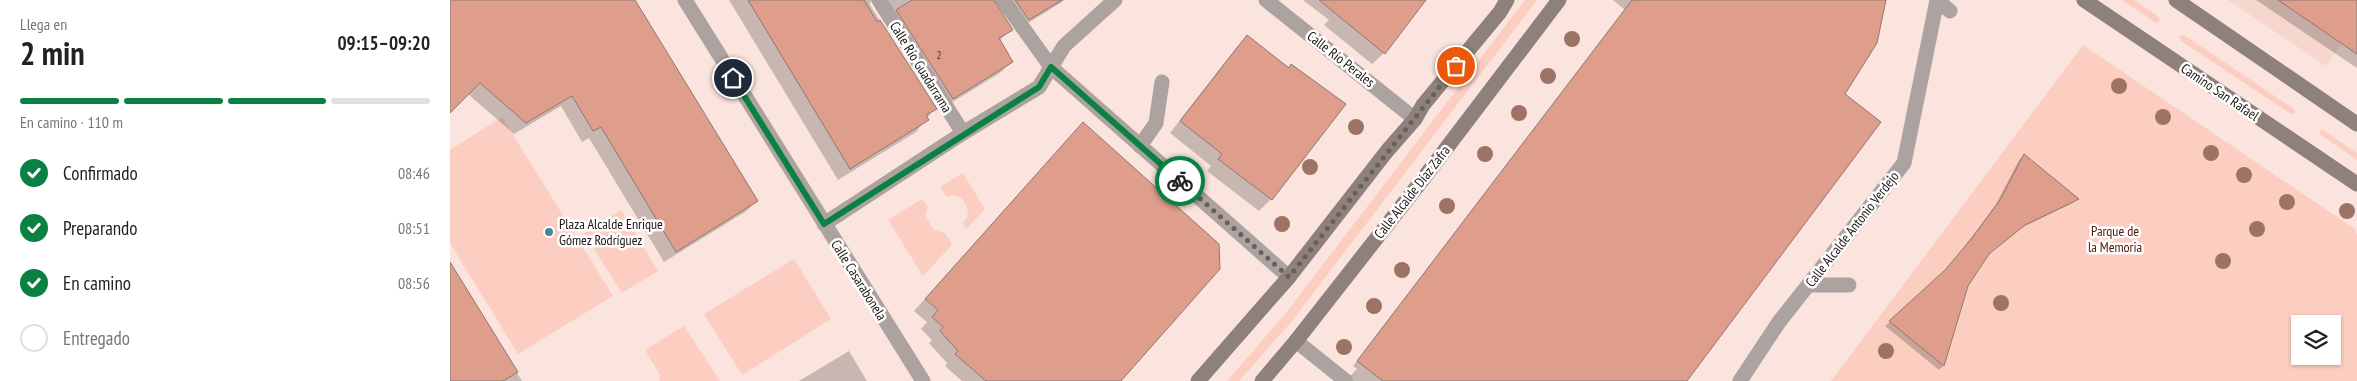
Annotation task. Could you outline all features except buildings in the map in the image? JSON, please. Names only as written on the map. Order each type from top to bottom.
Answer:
[{"type":"main road","points":[[1198,381],[1289,277],[1387,151],[1415,119],[1422,105],[1500,12],[1506,0]]},
{"type":"main road","name":"Calle Alcalde Díaz Zafra","points":[[1262,381],[1296,341],[1559,0]]},
{"type":"main road","name":"Camino San Rafael","points":[[2084,0],[2357,184]]},
{"type":"main road","points":[[2176,0],[2357,124]]},
{"type":"street","name":"Calle Casarabonela","points":[[684,0],[923,381]]},
{"type":"street","points":[[1002,0],[1051,67],[1289,277]]},
{"type":"street","points":[[824,224],[1039,87],[1064,46],[1115,0]]},
{"type":"street","name":"Calle Río Perales","points":[[1266,0],[1415,119]]},
{"type":"street","points":[[1937,0],[1950,11]]},
{"type":"street","name":"Calle Alcalde Antonio Verdejo","points":[[1740,381],[1779,322],[1904,163],[1937,0]]},
{"type":"street","name":"Calle Río Guadarrama","points":[[884,2],[963,134]]},
{"type":"street","points":[[1140,146],[1156,123],[1162,82]]},
{"type":"street","points":[[1808,285],[1849,285]]},
{"type":"street","points":[[1296,341],[1346,381]]},
{"type":"shaded area","points":[[2228,0],[2357,0],[2357,54],[2342,44],[2326,66]]},
{"type":"green space","points":[[1525,0],[1537,0],[1292,321],[1239,381],[1227,381],[1286,313]]},
{"type":"green space","points":[[2122,0],[2134,0],[2159,17],[2160,21],[2156,23]]},
{"type":"green space","points":[[2184,35],[2294,109],[2295,113],[2291,114],[2181,41],[2179,36]]},
{"type":"green space","name":"Parque de la Memoria","points":[[2083,45],[2355,229],[2357,236],[2357,381],[1831,381]]},
{"type":"green space","points":[[502,117],[613,296],[518,354],[450,243],[450,150]]},
{"type":"green space","points":[[2323,130],[2357,153],[2357,160],[2321,135],[2319,131]]},
{"type":"green space","points":[[963,173],[985,209],[966,229],[963,222],[968,216],[965,203],[960,197],[947,197],[940,187]]},
{"type":"green space","points":[[922,199],[928,207],[925,216],[934,230],[945,233],[952,245],[923,276],[888,220]]},
{"type":"green space","points":[[621,210],[658,271],[622,293],[584,233]]},
{"type":"green space","points":[[794,259],[831,319],[742,375],[704,314]]},
{"type":"green space","points":[[684,326],[720,381],[659,381],[660,375],[645,350]]},
{"type":"way so far","points":[[1180,181],[1289,277],[1387,151],[1415,119],[1422,105],[1456,66]]},
{"type":"place","name":"Plaza Alcalde Enrique Gómez Rodríguez","points":[[549,232]]},
{"type":"route","points":[[733,78],[824,224],[1039,87],[1051,67],[1180,181]]}]
